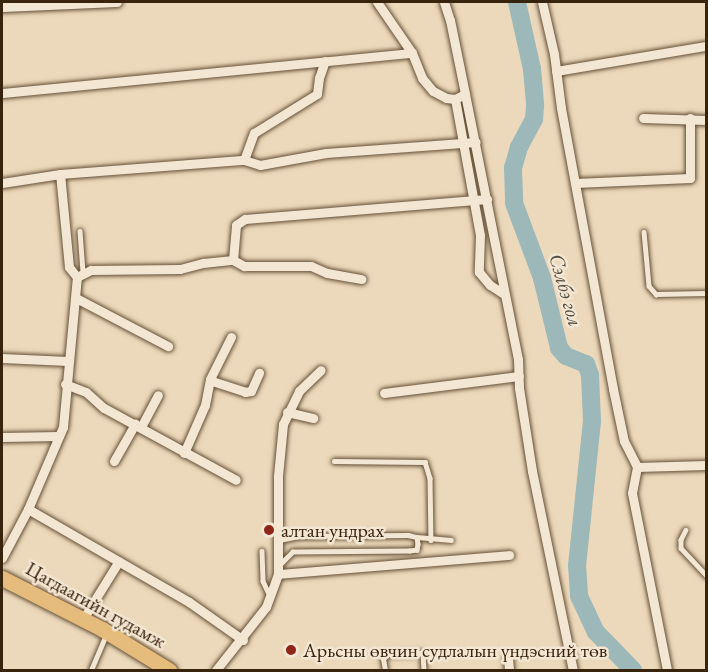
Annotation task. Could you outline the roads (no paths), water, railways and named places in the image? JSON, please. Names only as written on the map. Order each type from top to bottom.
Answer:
[{"type":"main road","name":"Цагдаагийн гудамж","points":[[2,578],[107,632],[169,670]]},
{"type":"street","points":[[2,7],[117,2]]},
{"type":"street","points":[[377,2],[412,53],[422,78],[433,91],[446,98],[454,99],[465,94]]},
{"type":"street","points":[[444,2],[450,20],[476,142],[518,359],[532,471],[573,670]]},
{"type":"street","points":[[542,2],[617,410],[624,441],[637,467],[632,493],[667,670]]},
{"type":"street","points":[[556,71],[706,46]]},
{"type":"street","points":[[2,93],[192,73],[264,70],[289,63],[391,58],[412,53]]},
{"type":"street","points":[[244,160],[254,133],[317,94],[319,78],[325,61]]},
{"type":"street","points":[[454,99],[480,235],[478,272],[490,285],[504,294]]},
{"type":"street","points":[[643,118],[706,120]]},
{"type":"street","points":[[575,183],[690,178],[690,118]]},
{"type":"street","points":[[2,183],[60,174],[244,160],[260,165],[336,152],[476,142]]},
{"type":"street","points":[[60,174],[69,267],[80,275],[138,268],[180,269],[203,263],[233,260],[244,266],[311,266],[327,273],[361,279]]},
{"type":"street","points":[[233,260],[236,225],[245,219],[487,199]]},
{"type":"street","points":[[2,558],[28,509],[63,427],[65,384],[80,275]]},
{"type":"street","points":[[76,298],[168,346]]},
{"type":"street","points":[[184,453],[212,381],[210,379],[231,337]]},
{"type":"street","points":[[2,358],[68,361]]},
{"type":"street","points":[[216,670],[243,640],[266,607],[270,597],[278,571],[276,541],[278,476],[287,412],[299,391],[321,370]]},
{"type":"street","points":[[212,381],[244,392],[251,391],[256,385],[259,373]]},
{"type":"street","points":[[384,393],[519,376]]},
{"type":"street","points":[[65,384],[86,392],[98,405],[236,480]]},
{"type":"street","points":[[114,461],[158,395]]},
{"type":"street","points":[[287,412],[313,418]]},
{"type":"street","points":[[2,437],[59,436]]},
{"type":"street","points":[[637,467],[706,465]]},
{"type":"street","points":[[28,509],[189,602],[243,640]]},
{"type":"street","points":[[278,571],[509,555]]},
{"type":"street","points":[[83,619],[119,561]]},
{"type":"street","points":[[508,658],[509,670]]},
{"type":"lane","points":[[80,231],[80,275]]},
{"type":"lane","points":[[644,231],[649,286],[656,294],[706,293]]},
{"type":"lane","points":[[334,461],[420,461],[427,464],[431,540]]},
{"type":"lane","points":[[686,530],[681,540],[681,548],[706,575]]},
{"type":"lane","points":[[276,541],[299,536],[417,537],[451,540]]},
{"type":"lane","points":[[278,571],[293,552],[417,550],[417,537]]},
{"type":"lane","points":[[262,551],[262,581],[270,597]]},
{"type":"lane","points":[[91,670],[107,632]]},
{"type":"lane","points":[[385,670],[383,659],[387,654],[421,653],[424,670]]},
{"type":"waterway","name":"Сэлбэ гол","points":[[517,2],[532,69],[535,106],[534,119],[519,147],[513,168],[514,203],[542,278],[559,348],[566,356],[586,364],[590,375],[592,421],[577,565],[579,596],[596,632],[633,670]]},
{"type":"place","name":"алтан ундрах","points":[[269,530]]},
{"type":"place","name":"Арьсны өвчин судлалын үндэсний төв","points":[[291,650]]}]
